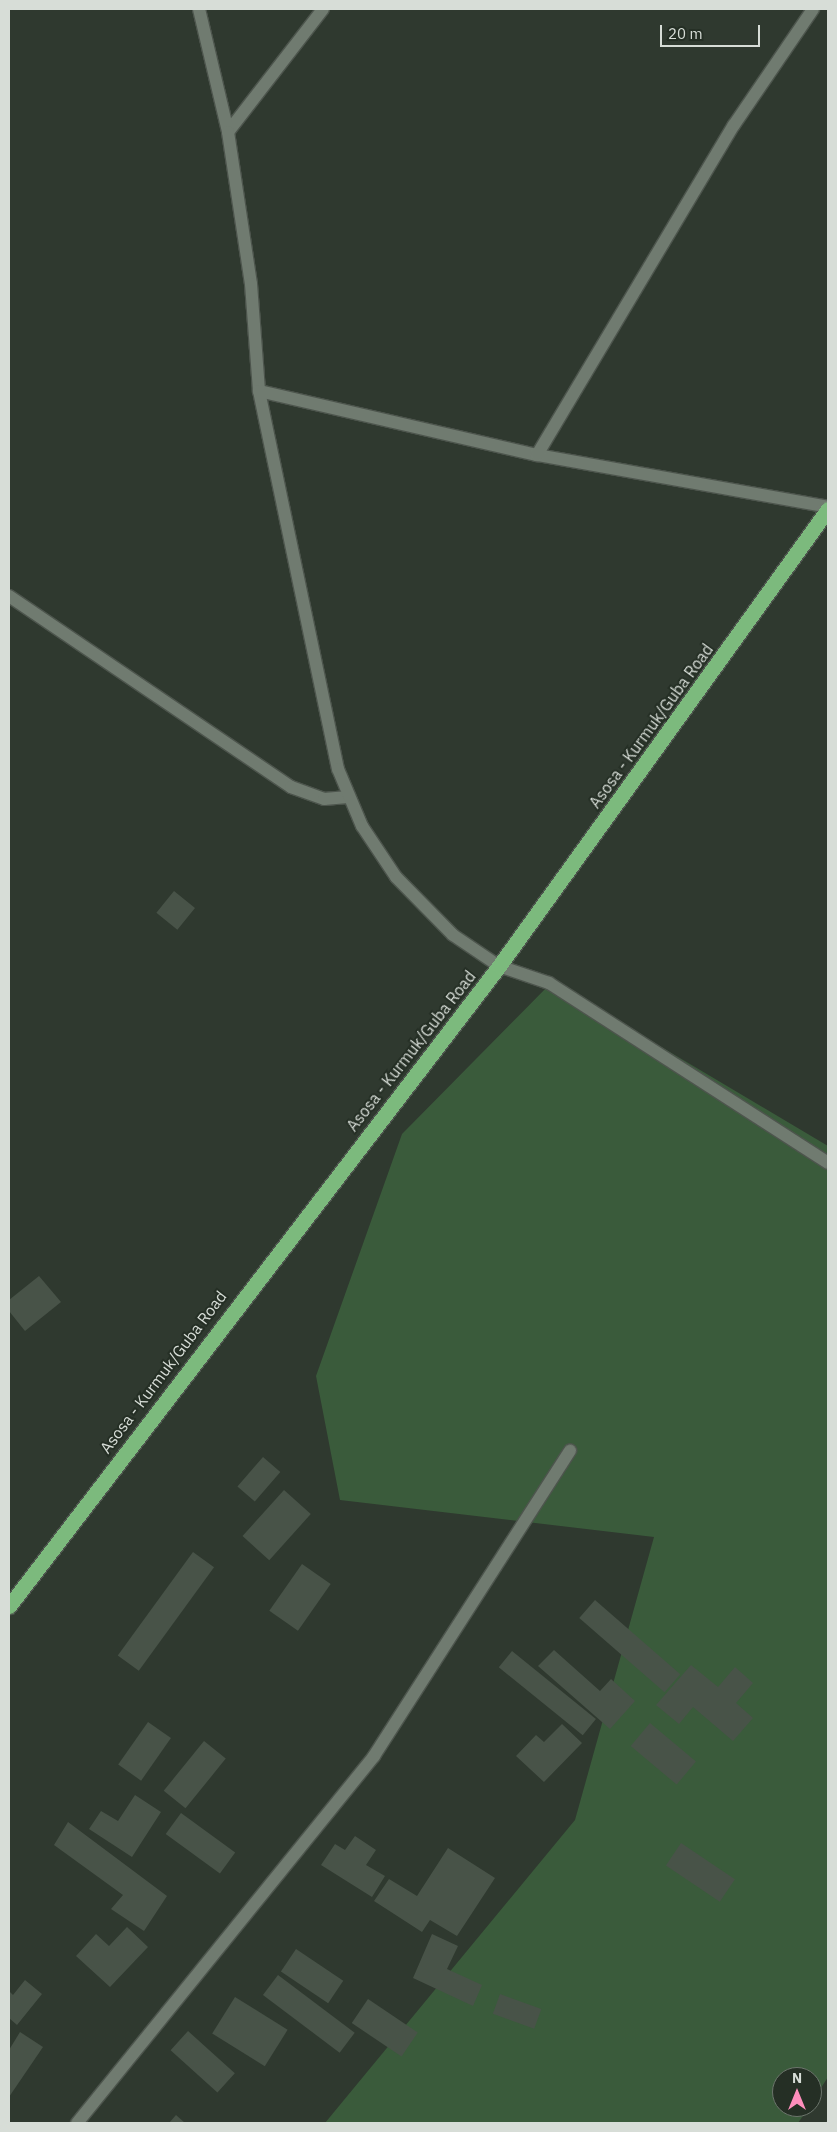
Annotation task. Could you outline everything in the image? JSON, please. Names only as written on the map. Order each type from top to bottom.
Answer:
[{"type":"highway","name":"Asosa - Kurmuk/Guba Road","points":[[9,1606],[499,966],[828,508]]},
{"type":"street","points":[[199,9],[228,132],[251,284],[260,391],[308,638],[348,797],[396,877],[453,934],[499,966],[549,984],[828,1163]]},
{"type":"street","points":[[228,132],[322,9]]},
{"type":"street","points":[[537,455],[734,125],[813,9]]},
{"type":"street","points":[[260,391],[537,455],[828,508]]},
{"type":"street","points":[[9,596],[291,787],[324,799],[348,797]]},
{"type":"street","points":[[77,2123],[374,1756],[570,1451]]},
{"type":"green space","points":[[552,982],[828,1146],[828,2077],[822,2086],[822,2067],[772,2067],[772,2117],[802,2117],[798,2123],[325,2123],[575,1820],[654,1537],[340,1500],[316,1376],[402,1134]]},
{"type":"building","points":[[174,891],[195,908],[177,930],[156,913]]},
{"type":"building","points":[[39,1276],[61,1302],[25,1331],[9,1311],[9,1300]]},
{"type":"building","points":[[263,1457],[280,1472],[255,1502],[237,1486]]},
{"type":"building","points":[[284,1490],[311,1514],[269,1560],[243,1536]]},
{"type":"building","points":[[193,1552],[214,1567],[139,1671],[118,1656]]},
{"type":"building","points":[[302,1564],[331,1584],[298,1631],[269,1611]]},
{"type":"building","points":[[595,1600],[680,1674],[665,1692],[579,1618]]},
{"type":"building","points":[[554,1650],[600,1691],[611,1679],[635,1701],[610,1729],[538,1666]]},
{"type":"building","points":[[512,1651],[596,1719],[583,1735],[499,1667]]},
{"type":"building","points":[[691,1665],[718,1687],[735,1667],[753,1683],[736,1703],[753,1718],[733,1741],[693,1707],[679,1724],[656,1705]]},
{"type":"building","points":[[148,1722],[171,1738],[141,1781],[118,1765]]},
{"type":"building","points":[[650,1723],[696,1762],[677,1785],[631,1746]]},
{"type":"building","points":[[562,1724],[582,1743],[544,1782],[516,1756],[536,1735],[544,1742]]},
{"type":"building","points":[[204,1741],[226,1759],[185,1808],[164,1791]]},
{"type":"building","points":[[135,1795],[161,1812],[132,1857],[89,1829],[101,1811],[118,1821]]},
{"type":"building","points":[[181,1813],[235,1852],[220,1873],[166,1834]]},
{"type":"building","points":[[68,1822],[167,1896],[144,1931],[111,1909],[123,1895],[54,1845]]},
{"type":"building","points":[[355,1836],[376,1850],[366,1865],[385,1876],[372,1897],[321,1865],[335,1844],[345,1850]]},
{"type":"building","points":[[681,1843],[735,1879],[720,1902],[666,1865]]},
{"type":"building","points":[[448,1848],[495,1878],[457,1936],[430,1920],[422,1932],[374,1901],[389,1879],[417,1896]]},
{"type":"building","points":[[127,1927],[148,1947],[110,1987],[76,1956],[96,1934],[109,1946]]},
{"type":"building","points":[[432,1934],[458,1946],[447,1969],[482,1985],[473,2006],[413,1978]]},
{"type":"building","points":[[296,1949],[343,1981],[328,2003],[281,1971]]},
{"type":"building","points":[[278,1975],[355,2033],[340,2053],[263,1995]]},
{"type":"building","points":[[25,1980],[42,1994],[17,2025],[9,2018],[9,1991],[13,1995]]},
{"type":"building","points":[[500,1994],[541,2009],[534,2029],[493,2014]]},
{"type":"building","points":[[235,1997],[288,2030],[265,2066],[212,2033]]},
{"type":"building","points":[[368,1999],[418,2033],[402,2057],[352,2023]]},
{"type":"building","points":[[188,2031],[235,2073],[217,2092],[171,2050]]},
{"type":"building","points":[[20,2032],[43,2047],[9,2097],[9,2050]]},
{"type":"building","points":[[176,2115],[185,2123],[169,2123]]}]
